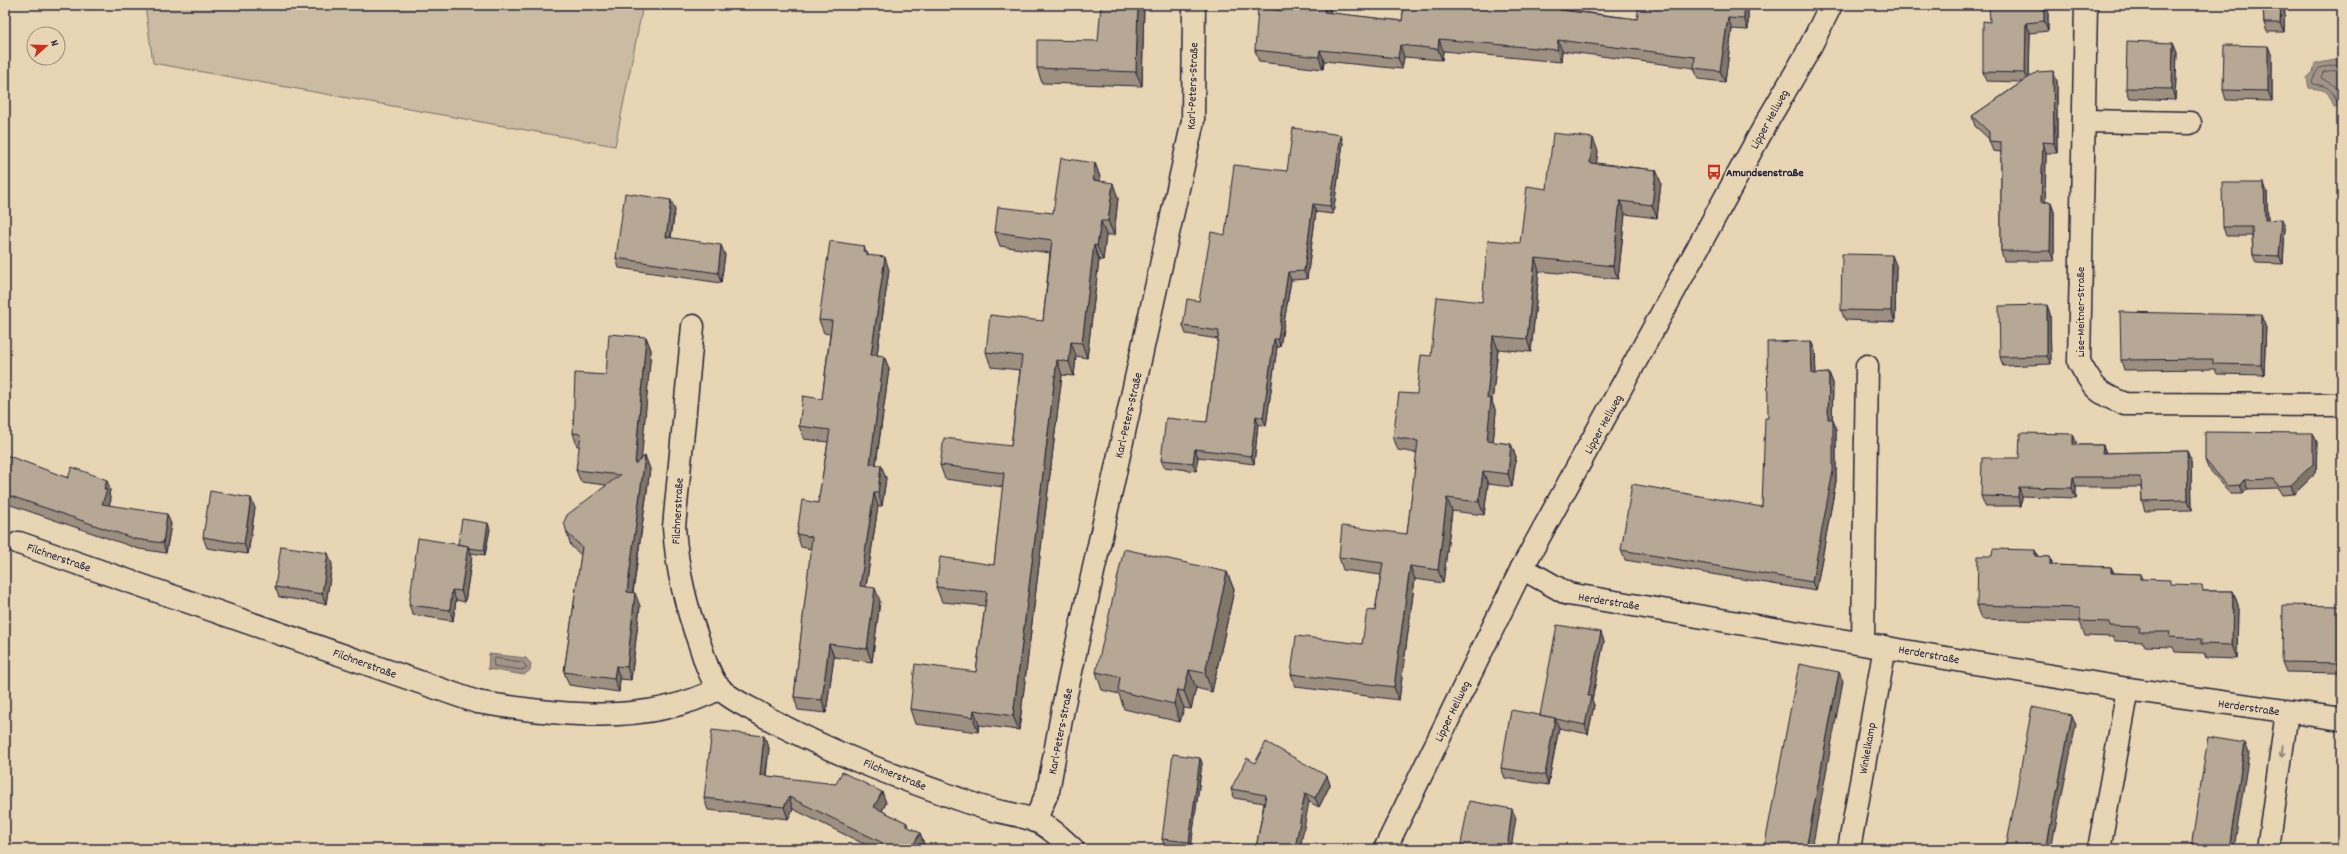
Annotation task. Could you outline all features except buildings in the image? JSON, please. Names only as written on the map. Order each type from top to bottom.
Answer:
[{"type":"street","name":"Karl-Peters-Straße","points":[[1035,820],[1048,791],[1064,703],[1193,121],[1194,5]]},
{"type":"street","name":"Lipper Hellweg","points":[[1385,849],[1522,568],[1768,120],[1806,55],[1831,5]]},
{"type":"street","name":"Lise-Meitner-Straße","points":[[2086,5],[2085,121],[2079,362],[2091,385],[2106,397],[2125,404],[2342,405]]},
{"type":"street","points":[[2085,121],[2190,123]]},
{"type":"street","name":"Filchnerstraße","points":[[693,326],[674,528],[676,554],[682,592],[708,668],[720,688],[743,704],[789,730],[872,766],[985,809],[1035,820],[1060,837],[1073,849]]},
{"type":"street","points":[[1863,643],[1868,366]]},
{"type":"street","name":"Filchnerstraße","points":[[19,543],[477,702],[531,711],[582,714],[626,713],[666,709],[699,700],[720,688]]},
{"type":"street","name":"Herderstraße","points":[[1522,568],[1568,594],[2128,689],[2342,719]]},
{"type":"street","name":"Winkelkamp","points":[[1849,849],[1885,647]]},
{"type":"street","points":[[2100,849],[2128,689]]},
{"type":"street","points":[[2268,849],[2287,712]]},
{"type":"shaded area","points":[[145,5],[643,5],[615,146],[153,63]]},
{"type":"water","points":[[2340,59],[2342,61],[2342,106],[2334,107],[2326,92],[2320,89],[2309,88],[2307,78],[2313,72],[2315,64]]},
{"type":"water","points":[[489,654],[526,658],[531,664],[530,670],[524,675],[488,669]]},
{"type":"place","name":"Amundsenstraße","points":[[1714,172]]}]
